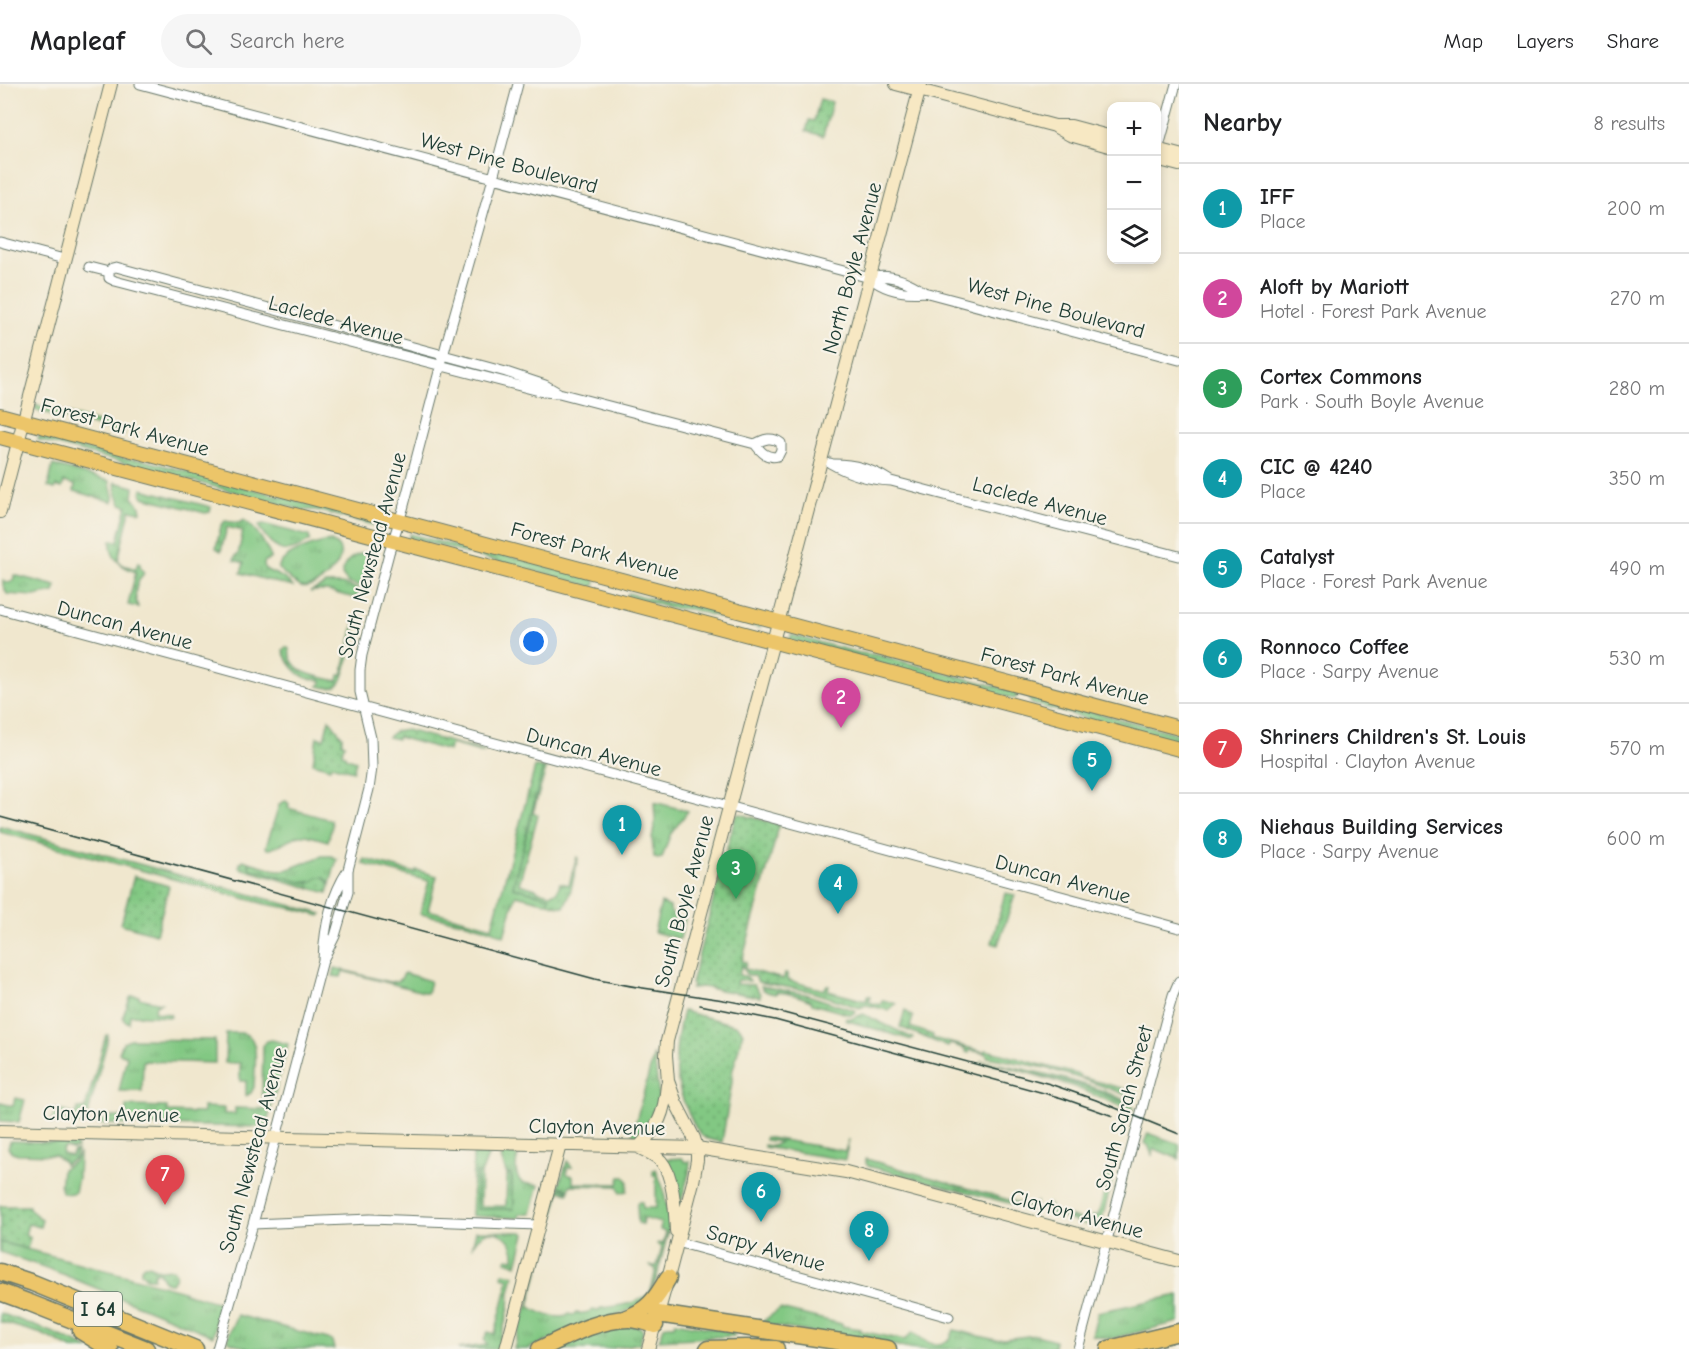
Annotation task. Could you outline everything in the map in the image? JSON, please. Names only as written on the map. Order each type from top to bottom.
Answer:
[{"type":"highway","name":"I 64","points":[[0,1272],[33,1283],[195,1349]]},
{"type":"highway","points":[[540,1349],[582,1330],[636,1315],[656,1298],[668,1278]]},
{"type":"highway","name":"I 64","points":[[0,1292],[146,1349]]},
{"type":"highway","points":[[56,1313],[110,1349]]},
{"type":"highway","points":[[619,1320],[638,1320],[653,1331],[888,1349]]},
{"type":"highway","points":[[1108,1349],[1179,1332]]},
{"type":"highway","points":[[708,1349],[746,1347],[776,1349]]},
{"type":"main road","name":"Forest Park Avenue","points":[[0,415],[1179,728]]},
{"type":"main road","name":"Forest Park Avenue","points":[[0,437],[1179,749]]},
{"type":"street","points":[[0,512],[111,84]]},
{"type":"street","name":"West Pine Boulevard","points":[[140,84],[870,278],[885,276],[908,282],[924,292],[1179,360]]},
{"type":"street","name":"South Newstead Avenue","points":[[217,1349],[253,1224],[323,960],[335,936],[348,892],[348,870],[369,789],[372,768],[372,747],[360,689],[361,663],[518,84]]},
{"type":"street","points":[[896,84],[920,87],[1055,126],[1071,135],[1107,146]]},
{"type":"street","points":[[1161,138],[1176,84]]},
{"type":"street","name":"North Boyle Avenue","points":[[825,462],[920,87]]},
{"type":"street","points":[[1055,126],[1071,126],[1107,135]]},
{"type":"street","points":[[1161,153],[1179,155]]},
{"type":"street","points":[[1161,155],[1179,165]]},
{"type":"street","points":[[0,242],[64,259]]},
{"type":"street","name":"Laclede Avenue","points":[[89,267],[109,272]]},
{"type":"street","name":"Laclede Avenue","points":[[560,393],[523,377],[116,267],[109,272],[109,278],[115,281],[440,366],[543,392],[560,393],[755,444]]},
{"type":"street","name":"Laclede Avenue","points":[[825,462],[872,470],[891,481],[1179,556]]},
{"type":"street","name":"South Boyle Avenue","points":[[653,1331],[695,1174],[697,1148],[668,1081],[666,1055],[669,1032],[779,622],[825,462]]},
{"type":"street","name":"Duncan Avenue","points":[[0,609],[1179,928]]},
{"type":"street","name":"South Sarah Street","points":[[1078,1349],[1173,995],[1179,981]]},
{"type":"street","points":[[668,1081],[661,1119],[639,1147],[657,1158],[665,1168],[674,1198],[677,1242]]},
{"type":"street","name":"Clayton Avenue","points":[[0,1131],[697,1148],[846,1172],[1179,1261]]},
{"type":"street","points":[[506,1349],[561,1145]]},
{"type":"street","points":[[253,1224],[370,1219],[539,1225]]},
{"type":"street","name":"Sarpy Avenue","points":[[677,1242],[949,1317]]},
{"type":"green space","points":[[820,99],[832,102],[823,136],[806,131],[809,120],[814,121]]},
{"type":"green space","points":[[36,405],[123,429],[124,434],[35,410]]},
{"type":"green space","points":[[39,436],[126,459],[143,460],[382,523],[381,527],[316,510],[302,510],[38,440]]},
{"type":"green space","points":[[53,465],[110,481],[113,502],[74,491],[75,485],[64,482],[62,488],[48,487]]},
{"type":"green space","points":[[115,482],[134,487],[133,498],[140,506],[141,512],[130,510],[118,560],[123,565],[136,569],[138,562],[140,563],[144,573],[136,589],[138,607],[128,605],[136,572],[125,567],[117,561],[112,552],[111,540],[118,541],[127,506],[121,504]]},
{"type":"green space","points":[[142,489],[211,507],[210,512],[205,513],[143,497]]},
{"type":"green space","points":[[244,520],[260,537],[271,557],[265,561],[265,569],[284,578],[293,587],[241,573],[244,563],[234,560],[238,555],[243,531],[227,527],[221,551],[216,548],[221,526],[225,521],[239,523]]},
{"type":"green space","points":[[263,524],[309,536],[310,540],[294,550],[281,550],[264,535],[259,527]]},
{"type":"green space","points":[[410,534],[474,551],[494,552],[594,579],[596,584],[593,587],[409,538]]},
{"type":"green space","points":[[331,541],[338,547],[340,554],[338,563],[325,578],[316,584],[301,587],[278,569],[281,563],[292,554]]},
{"type":"green space","points":[[373,553],[374,558],[367,585],[363,587],[348,583],[342,575],[345,565],[354,556]]},
{"type":"green space","points":[[14,575],[56,586],[54,592],[34,596],[7,594],[3,581],[11,582]]},
{"type":"green space","points":[[326,584],[346,585],[362,593],[351,597],[325,591],[310,592]]},
{"type":"green space","points":[[628,593],[668,603],[689,604],[761,623],[760,628],[690,609],[669,608],[629,597]]},
{"type":"green space","points":[[356,617],[358,618],[348,663],[340,683],[335,687],[318,686],[322,683],[320,680],[306,678],[297,672],[287,659],[283,650],[286,647],[299,669],[314,676],[338,681],[339,675],[342,675]]},
{"type":"green space","points":[[791,635],[1018,692],[1017,697],[1014,699],[790,640]]},
{"type":"green space","points":[[1031,696],[1179,734],[1179,743],[1032,704],[1029,700]]},
{"type":"green space","points":[[329,719],[342,736],[342,743],[345,744],[342,754],[356,761],[353,771],[313,763],[317,737],[324,739]]},
{"type":"green space","points":[[400,730],[484,751],[484,753],[451,744],[449,751],[398,737],[397,739],[388,737]]},
{"type":"green space","points":[[535,767],[543,768],[513,887],[550,897],[548,903],[516,895],[504,936],[463,922],[420,914],[429,881],[363,864],[364,859],[415,873],[416,870],[437,876],[428,910],[492,927]]},
{"type":"green space","points":[[543,768],[546,769],[533,813],[538,815],[519,884],[550,894],[557,892],[560,883],[569,885],[577,857],[570,893],[564,907],[548,903],[549,897],[513,887]]},
{"type":"green space","points":[[286,801],[289,804],[288,808],[331,820],[332,826],[328,841],[299,835],[267,849],[279,805]]},
{"type":"green space","points":[[654,802],[688,811],[670,835],[662,858],[657,859],[654,857],[652,839],[655,821]]},
{"type":"green space","points":[[740,814],[779,826],[742,961],[746,962],[745,969],[783,979],[787,974],[787,980],[824,990],[827,985],[829,986],[828,991],[866,1001],[867,996],[870,996],[869,1002],[880,1005],[883,1000],[896,1004],[888,1010],[866,1005],[860,1008],[809,991],[758,982],[755,976],[746,974],[742,964],[739,975],[747,977],[750,981],[737,980],[736,984],[754,985],[760,997],[702,987],[692,988],[694,986],[691,984],[735,818]]},
{"type":"green space","points":[[0,826],[322,914],[320,916],[265,904],[0,832]]},
{"type":"green space","points":[[322,856],[337,859],[330,884],[329,881],[300,882],[264,871],[252,870],[249,867],[249,862],[277,870],[286,870]]},
{"type":"green space","points":[[243,860],[249,862],[252,870],[264,871],[300,882],[308,883],[319,877],[325,877],[330,884],[328,893],[239,868]]},
{"type":"green space","points":[[134,876],[169,886],[156,934],[121,924]]},
{"type":"green space","points":[[1005,893],[1015,895],[998,945],[992,943]]},
{"type":"green space","points":[[661,903],[670,907],[674,916],[685,919],[680,939],[654,932]]},
{"type":"green space","points":[[335,968],[389,982],[398,980],[404,973],[430,981],[427,993],[343,971],[341,977],[333,976]]},
{"type":"green space","points":[[761,986],[805,994],[856,1011],[851,1015],[812,1004],[811,1001],[794,995],[769,993]]},
{"type":"green space","points":[[131,996],[139,996],[139,998],[161,1003],[156,1005],[154,1012],[170,1014],[171,1017],[130,1015],[129,1023],[124,1020],[123,1016]]},
{"type":"green space","points":[[905,1010],[913,1017],[910,1027],[933,1035],[932,1038],[1080,1075],[1080,1077],[1136,1092],[1135,1098],[1046,1068],[987,1057],[987,1054],[970,1050],[969,1053],[966,1049],[950,1044],[948,1047],[900,1027]]},
{"type":"green space","points":[[683,1011],[738,1026],[743,1032],[732,1073],[722,1142],[704,1137],[696,1129],[680,1092],[676,1052]]},
{"type":"green space","points":[[863,1014],[913,1038],[912,1040],[845,1020]]},
{"type":"green space","points":[[226,1033],[245,1034],[253,1042],[256,1057],[254,1087],[246,1096],[246,1081],[240,1081],[240,1063],[225,1063]]},
{"type":"green space","points":[[106,1035],[108,1035],[107,1042],[86,1121],[89,1122],[88,1124],[51,1123],[55,1109],[76,1115],[78,1108],[85,1109]]},
{"type":"green space","points":[[130,1039],[215,1040],[215,1063],[143,1061],[142,1091],[119,1091],[127,1056],[119,1053],[123,1042]]},
{"type":"green space","points":[[272,1040],[288,1044],[266,1127],[98,1124],[101,1119],[126,1117],[126,1106],[167,1107],[167,1112],[203,1113],[203,1107],[224,1108],[224,1114],[235,1114],[235,1108],[267,1109],[270,1100],[264,1099],[262,1094],[263,1046],[266,1041]]},
{"type":"green space","points":[[654,1054],[658,1109],[655,1118],[643,1135],[632,1136]]},
{"type":"green space","points":[[981,1061],[1072,1081],[1114,1095],[1134,1107],[1077,1084]]},
{"type":"green space","points":[[1022,1071],[1051,1077],[1107,1095],[1134,1107],[1133,1111],[1075,1087]]},
{"type":"green space","points":[[15,1098],[25,1100],[19,1122],[0,1121],[0,1103],[13,1106]]},
{"type":"green space","points":[[1148,1133],[1179,1144],[1179,1159],[1155,1149],[1152,1155],[1148,1145],[1144,1143]]},
{"type":"green space","points":[[765,1137],[845,1151],[849,1139],[845,1160],[764,1147],[764,1145],[773,1146],[780,1142],[765,1140]]},
{"type":"green space","points":[[10,1141],[73,1143],[77,1148],[65,1147],[62,1150],[63,1154],[71,1156],[74,1151],[77,1151],[74,1159],[64,1165],[64,1162],[54,1155],[12,1152],[8,1148]]},
{"type":"green space","points":[[79,1153],[75,1192],[64,1193],[60,1189],[62,1169],[74,1162]]},
{"type":"green space","points":[[503,1153],[518,1155],[516,1170],[522,1183],[539,1185],[531,1213],[520,1214],[519,1218],[472,1216],[473,1154],[488,1154],[481,1174],[476,1174],[477,1209],[513,1209],[512,1176],[507,1175],[501,1158]]},
{"type":"green space","points":[[682,1158],[685,1162],[690,1161],[680,1206],[665,1159]]},
{"type":"green space","points":[[866,1159],[1033,1207],[1036,1201],[1035,1210],[868,1166]]},
{"type":"green space","points":[[567,1161],[572,1167],[567,1168],[567,1174],[573,1176],[573,1183],[618,1184],[620,1177],[625,1177],[628,1181],[627,1191],[620,1193],[618,1186],[570,1185],[569,1192],[566,1188],[559,1186]]},
{"type":"green space","points":[[656,1169],[663,1188],[670,1224],[656,1281],[643,1305],[527,1349],[514,1349],[528,1306],[559,1188],[565,1189],[568,1193],[560,1191],[529,1306],[547,1315],[562,1317],[568,1314],[587,1313],[592,1310],[598,1311],[601,1308],[619,1306],[639,1300],[649,1293],[656,1269],[651,1266],[657,1266],[662,1248],[657,1244],[663,1244],[666,1232],[660,1230],[661,1223],[643,1218],[642,1224],[638,1223],[637,1204],[642,1202],[643,1208],[656,1208],[656,1176],[653,1176],[653,1171]]},
{"type":"green space","points":[[477,1173],[481,1174],[480,1206],[506,1206],[507,1175],[511,1174],[513,1209],[477,1209]]},
{"type":"green space","points":[[1106,1176],[1113,1178],[1102,1219],[1097,1226],[1045,1213],[1049,1204],[1049,1211],[1089,1222],[1092,1216],[1098,1216],[1107,1182],[1102,1179]]},
{"type":"green space","points":[[0,1206],[29,1206],[29,1209],[42,1220],[40,1227],[28,1224],[25,1235],[30,1238],[27,1249],[0,1242]]},
{"type":"green space","points":[[476,1231],[523,1232],[525,1234],[517,1265],[506,1261],[508,1258],[514,1259],[513,1249],[510,1242],[498,1233],[483,1234],[472,1248]]},
{"type":"green space","points":[[0,1242],[184,1291],[184,1293],[220,1303],[213,1336],[52,1270],[0,1252]]},
{"type":"green space","points":[[144,1265],[160,1270],[173,1269],[176,1273],[175,1279],[171,1283],[167,1282],[156,1271],[154,1278],[146,1278],[141,1272]]},
{"type":"green space","points":[[503,1273],[514,1275],[509,1308],[498,1349],[458,1349],[487,1345],[484,1339],[488,1332],[495,1334],[509,1279],[502,1277]]},
{"type":"green space","points":[[1179,1295],[1179,1322],[1110,1339],[1092,1335],[1098,1312]]},
{"type":"green space","points":[[780,1309],[842,1324],[842,1326],[860,1329],[860,1331],[905,1340],[913,1332],[926,1341],[935,1344],[945,1343],[950,1340],[954,1330],[996,1340],[1036,1335],[1055,1340],[1054,1348],[918,1349],[759,1324]]},
{"type":"green space","points":[[0,1313],[90,1349],[72,1349],[42,1334],[0,1322]]},
{"type":"green space","points":[[237,1315],[328,1339],[332,1341],[334,1349],[249,1349],[228,1341]]},
{"type":"green space","points":[[675,1322],[734,1332],[734,1336],[659,1340],[664,1327],[674,1325]]},
{"type":"green space","points":[[617,1324],[640,1327],[643,1331],[640,1343],[607,1349],[549,1349]]},
{"type":"tram line","points":[[0,817],[595,979],[765,1008],[1050,1084],[1179,1134]]},
{"type":"tram line","points":[[700,1005],[775,1020],[1062,1098],[1113,1116]]},
{"type":"place","name":"Aloft by Mariott","points":[[841,728]]},
{"type":"place","name":"Catalyst","points":[[1092,791]]},
{"type":"place","name":"IFF","points":[[622,855]]},
{"type":"place","name":"Cortex Commons","points":[[736,899]]},
{"type":"place","name":"CIC @ 4240","points":[[838,914]]},
{"type":"place","name":"Shriners Children's St. Louis","points":[[165,1205]]},
{"type":"place","name":"Ronnoco Coffee","points":[[761,1222]]},
{"type":"place","name":"Niehaus Building Services","points":[[869,1261]]}]
